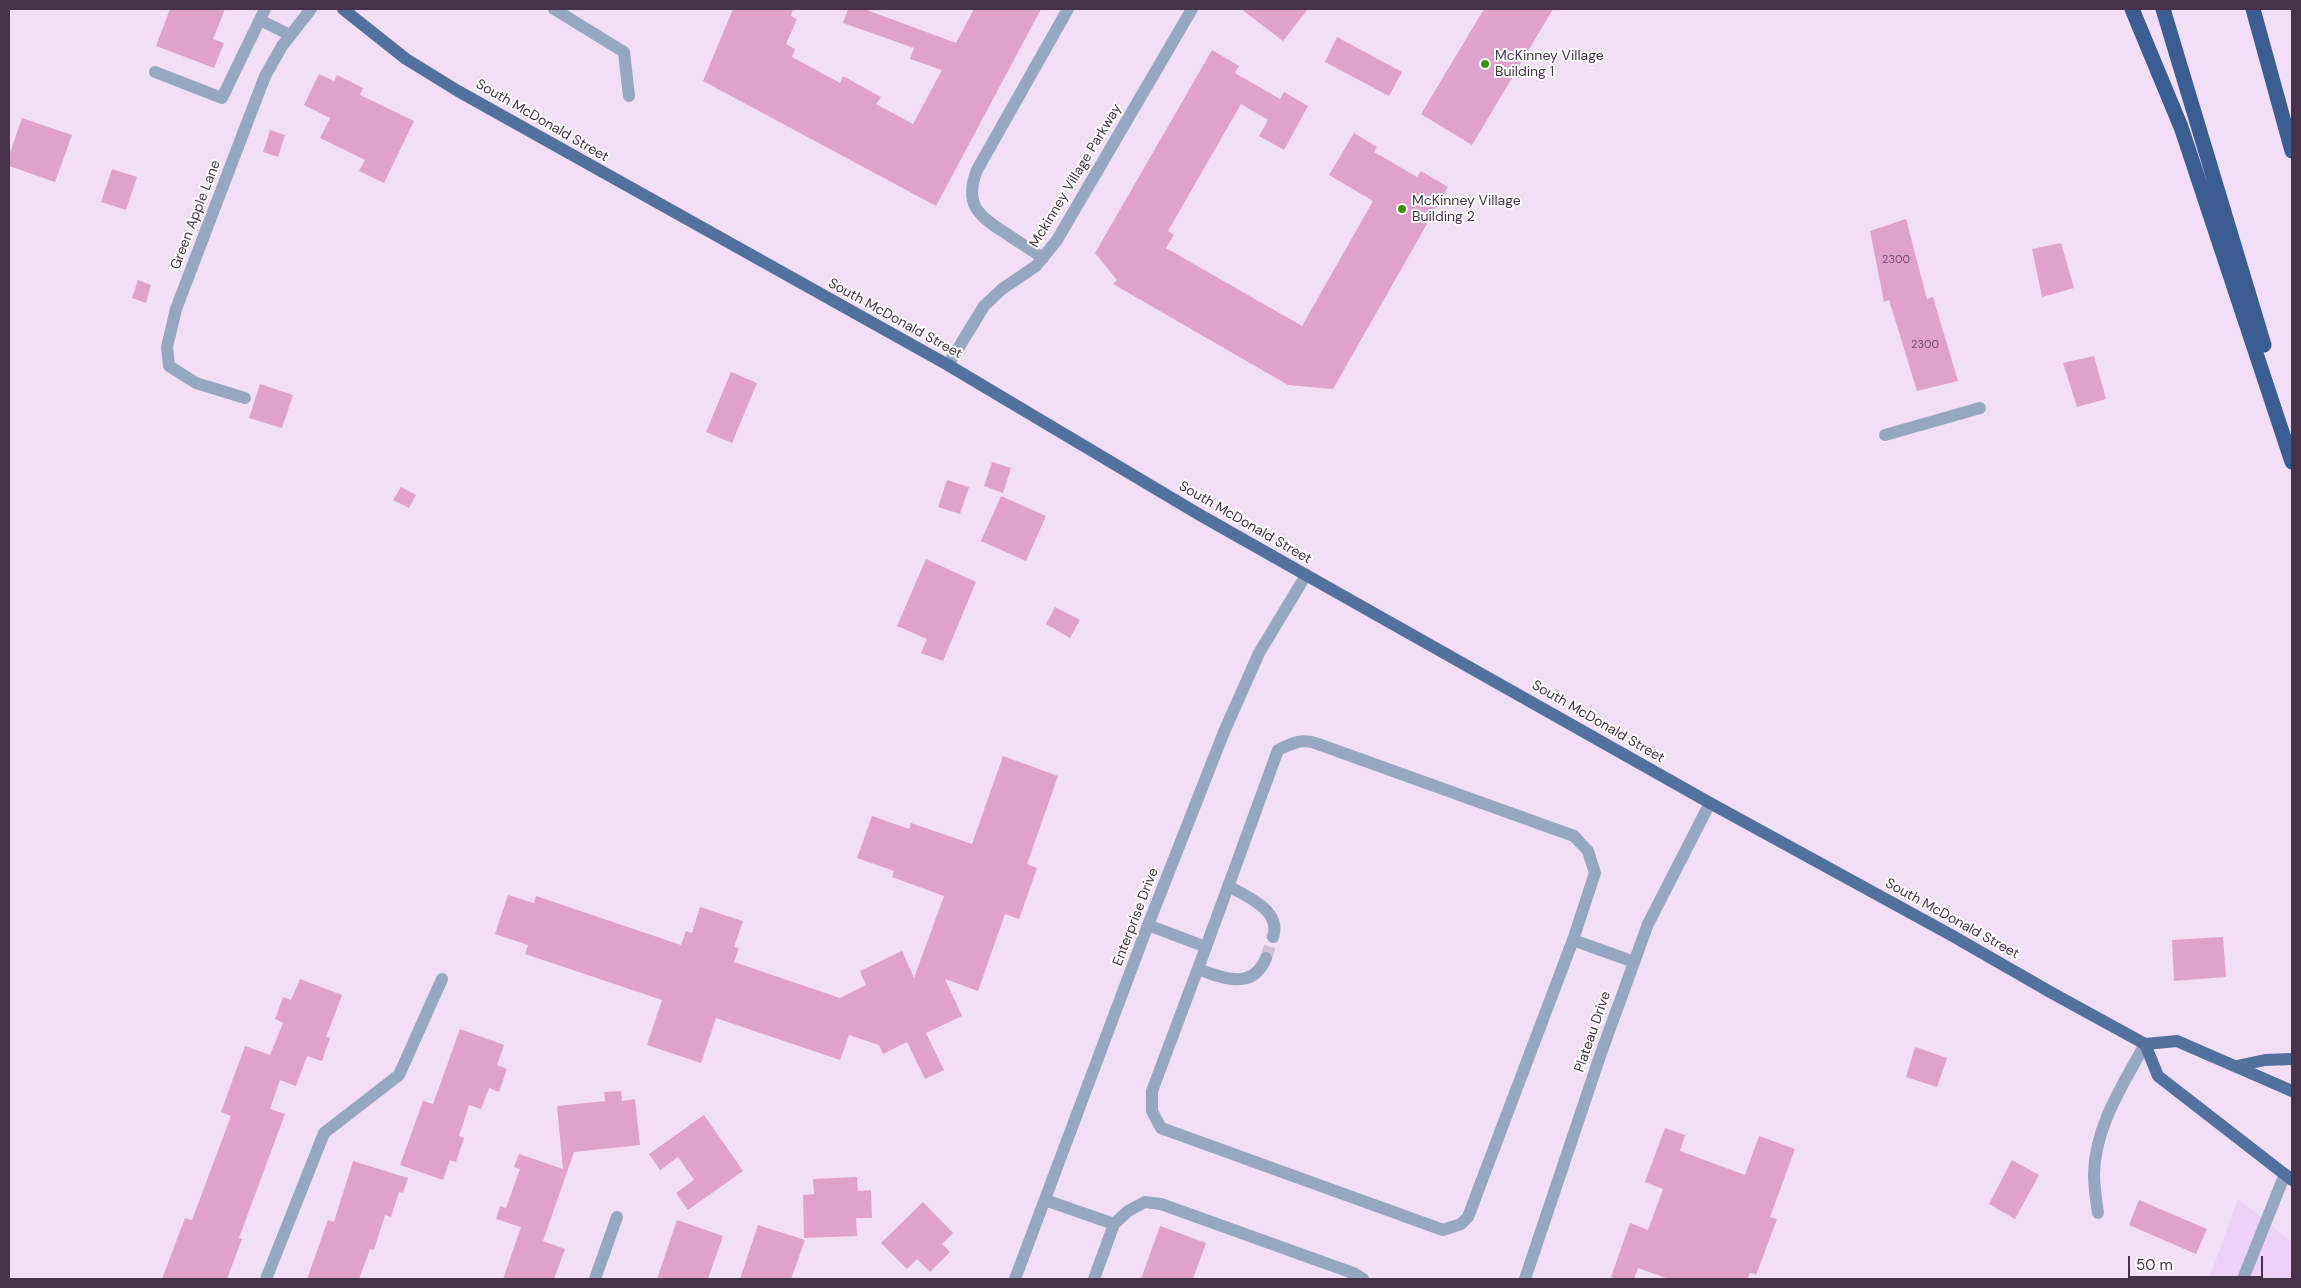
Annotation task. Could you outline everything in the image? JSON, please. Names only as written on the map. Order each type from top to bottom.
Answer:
[{"type":"highway","points":[[2132,9],[2181,127],[2292,462]]},
{"type":"highway","points":[[2163,9],[2292,440]]},
{"type":"highway","points":[[2253,9],[2292,151]]},
{"type":"main road","name":"South McDonald Street","points":[[343,9],[406,59],[458,91],[948,365],[1306,576],[2145,1044]]},
{"type":"main road","points":[[2289,1177],[2158,1076],[2145,1044],[2177,1041],[2292,1091]]},
{"type":"main road","points":[[2236,1066],[2265,1060],[2292,1059]]},
{"type":"street","name":"Green Apple Lane","points":[[245,398],[196,383],[169,366],[167,347],[176,309],[265,76],[290,35],[311,9]]},
{"type":"street","points":[[554,9],[576,14],[624,52],[630,96]]},
{"type":"street","points":[[1043,258],[978,214],[972,200],[972,190],[977,170],[1068,9]]},
{"type":"street","name":"Mckinney Village Parkway","points":[[948,365],[984,306],[1043,258],[1066,226],[1192,9]]},
{"type":"street","points":[[155,72],[222,98],[262,14],[290,35]]},
{"type":"street","points":[[1885,435],[1980,408]]},
{"type":"street","name":"Enterprise Drive","points":[[1016,1279],[1148,925],[1224,732],[1259,653],[1306,576]]},
{"type":"street","points":[[1295,741],[1310,741],[1574,836],[1588,851],[1595,873],[1573,940],[1468,1217],[1461,1224],[1443,1230],[1161,1128],[1152,1111],[1152,1091],[1278,750],[1295,741]]},
{"type":"street","name":"Plateau Drive","points":[[1525,1279],[1634,962],[1662,894],[1710,803]]},
{"type":"street","points":[[1228,886],[1263,907],[1272,918],[1276,930],[1273,937]]},
{"type":"street","points":[[1148,925],[1206,947]]},
{"type":"street","points":[[1573,940],[1634,962]]},
{"type":"street","points":[[1198,969],[1226,979],[1240,980],[1253,975],[1266,958]]},
{"type":"street","points":[[266,1279],[324,1133],[399,1075],[442,979]]},
{"type":"street","points":[[2098,1213],[2094,1174],[2099,1138],[2114,1103],[2145,1044]]},
{"type":"street","points":[[2243,1279],[2289,1177]]},
{"type":"street","points":[[1045,1200],[1114,1224]]},
{"type":"street","points":[[1094,1279],[1114,1224],[1128,1211],[1144,1202],[1161,1204],[1353,1273],[1363,1279]]},
{"type":"street","points":[[595,1279],[617,1217]]},
{"type":"shaded area","points":[[2238,1199],[2292,1242],[2292,1279],[2209,1279]]},
{"type":"building","points":[[170,9],[225,9],[213,39],[224,43],[214,68],[156,46]]},
{"type":"building","points":[[733,9],[793,9],[791,16],[797,19],[786,44],[795,49],[792,57],[840,83],[843,76],[881,97],[876,104],[913,124],[942,70],[910,59],[914,48],[843,23],[848,9],[864,9],[956,43],[974,9],[1041,9],[936,206],[703,81]]},
{"type":"building","points":[[1241,9],[1308,9],[1283,41]]},
{"type":"building","name":"McKinney Village Building 1","points":[[1484,9],[1553,9],[1472,145],[1421,114]]},
{"type":"building","points":[[1337,37],[1402,72],[1389,96],[1325,62]]},
{"type":"building","name":"McKinney Village Building 2","points":[[1212,50],[1239,66],[1235,73],[1280,99],[1284,92],[1308,106],[1284,150],[1259,136],[1268,120],[1241,104],[1168,231],[1174,235],[1166,248],[1302,326],[1373,201],[1329,175],[1354,133],[1377,147],[1374,152],[1417,177],[1421,171],[1448,187],[1333,389],[1288,385],[1113,284],[1117,280],[1095,253]]},
{"type":"building","points":[[319,74],[334,81],[337,75],[363,88],[360,95],[414,121],[384,183],[359,171],[365,160],[320,138],[330,118],[304,105]]},
{"type":"building","points":[[22,118],[72,135],[55,182],[9,166],[9,156]]},
{"type":"building","points":[[270,130],[285,135],[278,157],[263,152]]},
{"type":"building","points":[[112,169],[137,177],[126,210],[101,202]]},
{"type":"building","points":[[1906,219],[1927,299],[1933,297],[1958,381],[1917,391],[1889,300],[1884,302],[1870,231]]},
{"type":"building","points":[[2061,243],[2074,288],[2042,297],[2032,249]]},
{"type":"building","points":[[138,280],[151,285],[146,303],[132,298]]},
{"type":"building","points":[[2094,356],[2106,399],[2077,407],[2063,363]]},
{"type":"building","points":[[731,372],[757,383],[732,443],[706,432]]},
{"type":"building","points":[[260,384],[293,395],[282,428],[249,418]]},
{"type":"building","points":[[992,462],[1011,468],[1003,493],[984,486]]},
{"type":"building","points":[[947,480],[969,487],[960,514],[938,507]]},
{"type":"building","points":[[401,487],[416,495],[409,508],[393,500]]},
{"type":"building","points":[[1001,496],[1046,516],[1026,561],[981,541]]},
{"type":"building","points":[[926,559],[976,582],[943,661],[921,653],[927,639],[897,626]]},
{"type":"building","points":[[1055,607],[1080,620],[1070,638],[1046,624]]},
{"type":"building","points":[[1003,756],[1058,776],[1027,864],[1037,868],[1019,919],[1005,914],[978,991],[945,979],[962,1016],[926,1033],[944,1070],[925,1079],[907,1042],[883,1054],[879,1045],[849,1035],[840,1060],[716,1018],[701,1063],[647,1045],[662,1000],[525,954],[528,945],[495,934],[508,895],[534,903],[536,896],[681,945],[686,931],[692,933],[700,907],[743,921],[734,947],[739,948],[734,962],[840,998],[866,985],[860,971],[902,951],[914,978],[944,896],[892,877],[894,871],[857,858],[872,816],[909,829],[911,823],[972,844]]},
{"type":"building","points":[[2223,937],[2226,977],[2174,981],[2172,940]]},
{"type":"building","points":[[300,979],[342,995],[326,1037],[330,1038],[322,1061],[307,1056],[296,1086],[280,1080],[270,1109],[285,1114],[239,1238],[242,1239],[227,1279],[162,1279],[185,1218],[192,1220],[231,1116],[221,1112],[245,1046],[270,1055],[283,1023],[275,1019],[283,997],[291,1000]]},
{"type":"building","points":[[460,1029],[504,1045],[497,1065],[507,1069],[499,1092],[489,1088],[481,1109],[469,1105],[459,1136],[464,1138],[456,1162],[450,1160],[443,1180],[400,1165],[423,1101],[433,1104]]},
{"type":"building","points":[[1915,1047],[1947,1058],[1937,1087],[1906,1077]]},
{"type":"building","points":[[621,1091],[622,1101],[635,1099],[640,1145],[574,1152],[543,1241],[565,1249],[554,1279],[503,1279],[521,1227],[496,1219],[500,1206],[506,1208],[520,1169],[514,1167],[519,1154],[563,1169],[557,1106],[605,1101],[604,1092]]},
{"type":"building","points":[[704,1115],[743,1171],[688,1210],[676,1193],[694,1180],[678,1157],[660,1170],[649,1154]]},
{"type":"building","points":[[1665,1128],[1685,1135],[1680,1151],[1745,1175],[1759,1136],[1795,1149],[1770,1217],[1777,1219],[1756,1275],[1750,1273],[1747,1279],[1669,1279],[1638,1268],[1634,1279],[1611,1277],[1630,1223],[1648,1230],[1663,1189],[1645,1182]]},
{"type":"building","points":[[2012,1160],[2039,1175],[2015,1219],[1989,1204]]},
{"type":"building","points":[[353,1161],[408,1178],[403,1193],[399,1192],[391,1217],[385,1215],[374,1250],[370,1249],[359,1279],[307,1279],[328,1220],[334,1222]]},
{"type":"building","points":[[857,1177],[858,1191],[871,1190],[872,1218],[856,1218],[857,1236],[804,1238],[803,1195],[814,1194],[813,1179]]},
{"type":"building","points":[[2139,1200],[2207,1229],[2196,1254],[2129,1225]]},
{"type":"building","points":[[923,1202],[953,1233],[942,1244],[950,1252],[930,1272],[917,1259],[907,1269],[881,1243]]},
{"type":"building","points":[[677,1220],[723,1236],[708,1279],[657,1279]]},
{"type":"building","points":[[758,1225],[805,1240],[791,1279],[740,1279]]},
{"type":"building","points":[[1160,1226],[1206,1243],[1193,1279],[1141,1279]]},
{"type":"tunnel","points":[[1266,958],[1273,937]]},
{"type":"place","name":"McKinney Village Building 1","points":[[1485,64]]},
{"type":"place","name":"McKinney Village Building 2","points":[[1402,209]]}]
